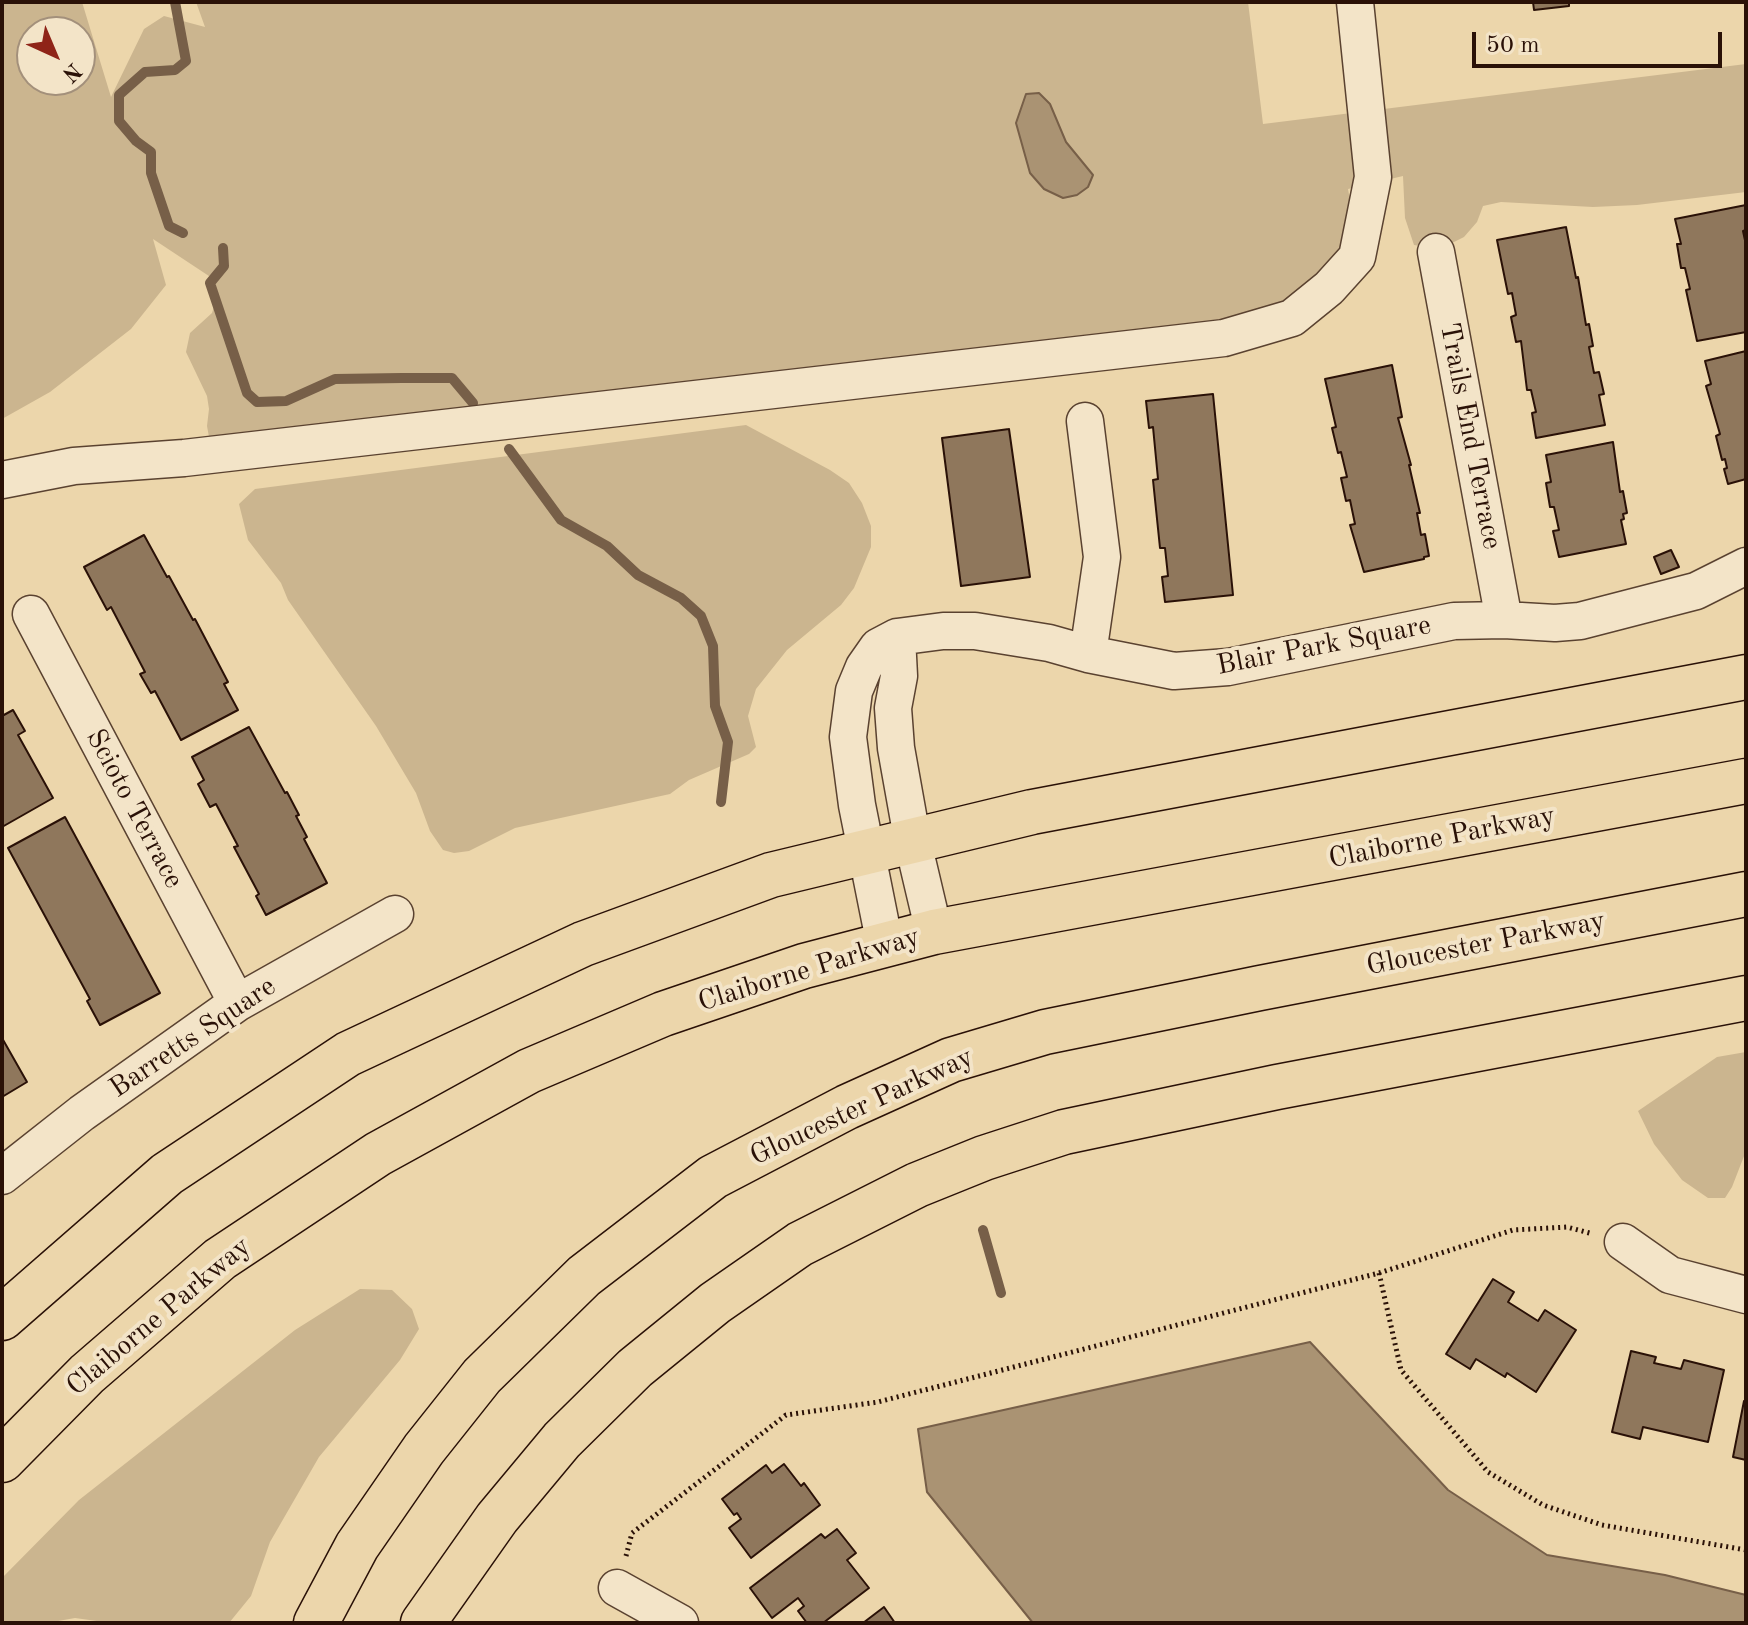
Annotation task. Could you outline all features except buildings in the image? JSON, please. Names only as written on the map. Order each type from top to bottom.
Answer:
[{"type":"main road","points":[[2,1318],[167,1174],[348,1054],[583,944],[771,875],[1032,812],[1746,677]]},
{"type":"main road","name":"Claiborne Parkway","points":[[2,1460],[87,1374],[220,1259],[378,1154],[529,1071],[663,1014],[804,966],[934,932],[1746,781]]},
{"type":"main road","name":"Gloucester Parkway","points":[[316,1623],[357,1546],[424,1449],[482,1376],[584,1276],[713,1177],[847,1107],[951,1060],[1045,1032],[1746,894]]},
{"type":"main road","points":[[423,1623],[497,1518],[543,1462],[635,1368],[715,1303],[800,1244],[917,1185],[984,1158],[1064,1132],[1277,1087],[1746,998]]},
{"type":"street","points":[[2,480],[74,466],[184,458],[1224,338],[1292,318],[1329,288],[1357,257],[1373,177],[1355,2]]},
{"type":"street","name":"Trails End Terrace","points":[[1436,252],[1504,620]]},
{"type":"street","points":[[1085,421],[1102,557],[1088,654]]},
{"type":"street","name":"Blair Park Square","points":[[897,637],[943,631],[975,631],[1049,643],[1174,671],[1215,668],[1454,621],[1580,621],[1696,591],[1746,566]]},
{"type":"street","name":"Scioto Terrace","points":[[31,614],[237,1003]]},
{"type":"street","points":[[885,945],[865,852],[848,737],[854,691],[864,667],[878,647],[897,637],[899,676],[893,708],[896,748],[913,843],[934,932]]},
{"type":"street","name":"Barretts Square","points":[[2,1176],[82,1113],[237,1003],[395,914]]},
{"type":"street","points":[[1623,1242],[1670,1275],[1746,1295]]},
{"type":"street","points":[[617,1588],[680,1623]]},
{"type":"path","points":[[617,1588],[632,1533],[786,1415],[878,1402],[1379,1273],[1513,1230],[1567,1227],[1623,1242]]},
{"type":"path","points":[[1379,1273],[1401,1370],[1488,1472],[1543,1505],[1602,1525],[1746,1550]]},
{"type":"shaded area","points":[[2,2],[82,2],[86,16],[16,16],[16,96],[96,96],[96,48],[111,97],[144,29],[164,16],[205,27],[196,2],[1248,2],[1263,124],[1746,64],[1746,192],[1593,207],[1501,202],[1483,206],[1477,222],[1464,237],[1450,244],[1427,247],[1414,245],[1405,218],[1403,176],[1348,189],[1352,211],[1347,234],[1338,256],[1307,295],[1229,325],[209,437],[207,396],[186,352],[190,333],[212,313],[217,297],[215,280],[153,239],[166,285],[131,329],[50,392],[2,419]]},
{"type":"shaded area","points":[[1039,93],[1050,104],[1066,142],[1093,175],[1088,187],[1077,195],[1063,198],[1044,189],[1030,173],[1016,123],[1026,94]]},
{"type":"shaded area","points":[[746,425],[849,483],[862,503],[871,526],[871,547],[854,588],[841,605],[787,650],[756,689],[748,716],[756,747],[749,754],[689,780],[670,794],[515,828],[469,851],[454,853],[443,850],[430,831],[416,793],[376,726],[288,600],[281,583],[248,540],[239,504],[255,489]]},
{"type":"shaded area","points":[[1746,1052],[1746,1151],[1725,1198],[1708,1198],[1682,1180],[1654,1144],[1638,1111],[1717,1057]]},
{"type":"shaded area","points":[[360,1289],[392,1290],[412,1309],[419,1329],[400,1360],[319,1457],[270,1542],[251,1596],[229,1623],[111,1623],[75,1618],[47,1623],[2,1623],[2,1578],[79,1500],[295,1330]]},
{"type":"shaded area","points":[[1310,1342],[1448,1490],[1547,1555],[1665,1575],[1746,1595],[1746,1623],[1033,1623],[927,1492],[918,1429]]},
{"type":"waterway","points":[[175,2],[186,61],[175,70],[145,72],[119,95],[119,121],[136,141],[151,152],[151,173],[169,226],[183,233]]},
{"type":"waterway","points":[[223,248],[224,266],[210,283],[247,393],[257,402],[286,401],[335,379],[452,378],[473,403]]},
{"type":"waterway","points":[[509,449],[561,520],[607,546],[638,575],[681,598],[701,616],[713,646],[715,706],[728,742],[721,802]]},
{"type":"waterway","points":[[983,1230],[1001,1293]]}]
